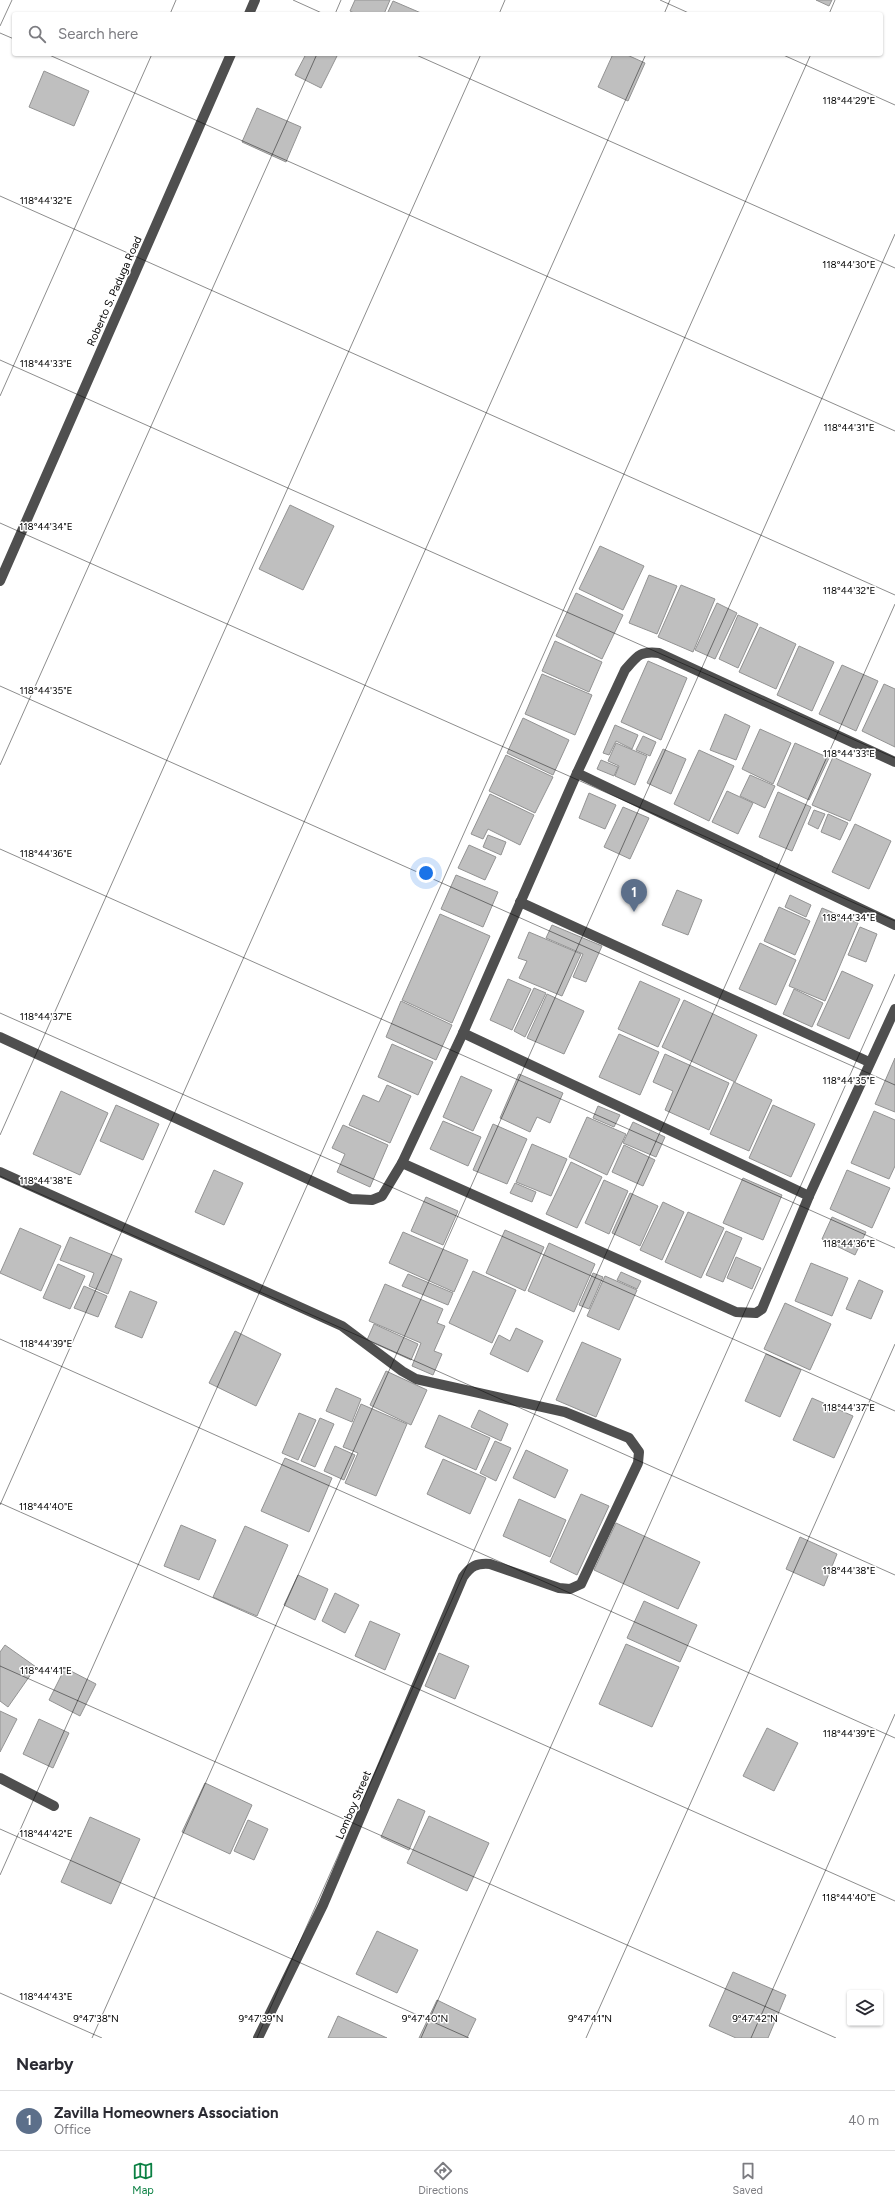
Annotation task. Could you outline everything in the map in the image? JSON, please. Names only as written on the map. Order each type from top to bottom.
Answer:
[{"type":"street","points":[[250,12],[255,0]]},
{"type":"street","name":"Roberto S. Paduga Road","points":[[0,581],[230,56]]},
{"type":"street","points":[[0,1038],[351,1199],[372,1200],[382,1196],[402,1164],[463,1033],[577,773],[625,670],[636,657],[645,651],[660,653],[895,762]]},
{"type":"street","points":[[577,773],[895,925]]},
{"type":"street","points":[[520,902],[869,1062]]},
{"type":"street","points":[[402,1164],[736,1312],[746,1314],[756,1313],[762,1309],[869,1062],[895,1009]]},
{"type":"street","points":[[463,1033],[810,1196]]},
{"type":"street","name":"Lomboy Street","points":[[0,1172],[342,1326],[402,1371],[416,1379],[548,1407],[629,1438],[636,1445],[639,1452],[638,1463],[580,1584],[570,1589],[559,1588],[490,1564],[479,1563],[471,1567],[463,1577],[323,1905],[258,2038]]},
{"type":"street","points":[[0,1778],[54,1806]]},
{"type":"building","points":[[355,0],[390,0],[385,12],[350,11]]},
{"type":"building","points":[[816,0],[832,0],[829,6]]},
{"type":"building","points":[[393,1],[419,12],[388,12]]},
{"type":"building","points":[[305,56],[337,56],[321,88],[295,75]]},
{"type":"building","points":[[612,56],[629,56],[645,63],[628,101],[598,87]]},
{"type":"building","points":[[44,71],[89,91],[74,126],[29,107]]},
{"type":"building","points":[[257,108],[301,127],[286,162],[242,142]]},
{"type":"building","points":[[290,505],[334,526],[303,590],[259,569]]},
{"type":"building","points":[[600,546],[644,566],[623,610],[579,589]]},
{"type":"building","points":[[649,575],[677,586],[657,634],[629,623]]},
{"type":"building","points":[[681,585],[715,599],[693,652],[658,637]]},
{"type":"building","points":[[576,593],[623,615],[602,659],[556,636]]},
{"type":"building","points":[[717,603],[737,613],[715,659],[695,650]]},
{"type":"building","points":[[738,615],[758,624],[738,668],[719,659]]},
{"type":"building","points":[[760,627],[796,644],[776,689],[739,672]]},
{"type":"building","points":[[555,641],[602,662],[589,692],[542,671]]},
{"type":"building","points":[[799,646],[834,662],[812,711],[777,695]]},
{"type":"building","points":[[648,661],[687,678],[661,740],[621,722]]},
{"type":"building","points":[[842,665],[878,681],[856,731],[819,714]]},
{"type":"building","points":[[542,674],[592,695],[575,735],[525,714]]},
{"type":"building","points":[[884,684],[895,689],[895,747],[862,731]]},
{"type":"building","points":[[725,714],[750,726],[736,760],[710,750]]},
{"type":"building","points":[[523,718],[569,740],[553,775],[507,753]]},
{"type":"building","points":[[615,725],[638,735],[632,749],[616,741],[609,755],[603,753]]},
{"type":"building","points":[[760,729],[791,743],[773,784],[742,769]]},
{"type":"building","points":[[643,736],[656,742],[650,756],[636,750]]},
{"type":"building","points":[[616,743],[647,756],[635,785],[615,776],[619,766],[608,761]]},
{"type":"building","points":[[795,743],[829,758],[809,800],[777,785]]},
{"type":"building","points":[[663,749],[686,759],[671,794],[647,783]]},
{"type":"building","points":[[699,750],[734,766],[709,821],[674,804]]},
{"type":"building","points":[[506,755],[553,777],[535,813],[489,791]]},
{"type":"building","points":[[833,757],[871,774],[850,821],[812,805]]},
{"type":"building","points":[[601,760],[618,767],[614,776],[597,769]]},
{"type":"building","points":[[750,775],[775,786],[765,808],[740,796]]},
{"type":"building","points":[[727,791],[753,803],[738,834],[712,822]]},
{"type":"building","points":[[778,792],[811,807],[792,851],[759,837]]},
{"type":"building","points":[[589,793],[616,805],[605,829],[579,818]]},
{"type":"building","points":[[490,794],[534,815],[520,845],[488,829],[483,839],[471,834]]},
{"type":"building","points":[[623,807],[649,818],[630,859],[604,847]]},
{"type":"building","points":[[814,810],[825,814],[818,829],[808,824]]},
{"type":"building","points":[[828,814],[848,823],[840,840],[821,832]]},
{"type":"building","points":[[855,824],[891,841],[869,889],[832,872]]},
{"type":"building","points":[[488,835],[506,842],[501,855],[483,847]]},
{"type":"building","points":[[469,845],[496,857],[485,880],[458,868]]},
{"type":"building","points":[[456,875],[498,892],[483,927],[441,909]]},
{"type":"building","points":[[677,890],[702,900],[688,935],[662,925]]},
{"type":"building","points":[[790,895],[811,905],[806,917],[785,907]]},
{"type":"building","points":[[779,907],[810,921],[795,955],[764,941]]},
{"type":"building","points":[[822,908],[858,923],[825,1001],[789,986]]},
{"type":"building","points":[[440,914],[490,936],[452,1023],[402,1000]]},
{"type":"building","points":[[552,925],[602,946],[586,982],[573,977],[583,954],[546,938]]},
{"type":"building","points":[[860,927],[877,934],[866,962],[848,955]]},
{"type":"building","points":[[529,932],[581,954],[562,996],[519,978],[527,961],[518,958]]},
{"type":"building","points":[[760,943],[796,960],[776,1005],[739,989]]},
{"type":"building","points":[[842,971],[873,985],[849,1039],[817,1025]]},
{"type":"building","points":[[508,979],[531,989],[512,1030],[490,1020]]},
{"type":"building","points":[[640,981],[680,999],[658,1047],[618,1029]]},
{"type":"building","points":[[534,988],[546,993],[525,1037],[514,1031]]},
{"type":"building","points":[[794,989],[823,1003],[812,1027],[783,1014]]},
{"type":"building","points":[[547,994],[584,1011],[564,1054],[527,1038]]},
{"type":"building","points":[[684,1000],[757,1035],[735,1082],[662,1047]]},
{"type":"building","points":[[401,1001],[452,1025],[436,1060],[386,1037]]},
{"type":"building","points":[[619,1034],[659,1052],[640,1095],[599,1077]]},
{"type":"building","points":[[392,1044],[433,1062],[418,1095],[378,1077]]},
{"type":"building","points":[[665,1054],[729,1083],[709,1130],[665,1110],[673,1091],[653,1082]]},
{"type":"building","points":[[895,1058],[895,1112],[875,1104]]},
{"type":"building","points":[[519,1074],[563,1093],[550,1123],[537,1117],[530,1132],[500,1118]]},
{"type":"building","points":[[461,1076],[492,1090],[473,1131],[443,1117]]},
{"type":"building","points":[[734,1082],[772,1100],[749,1151],[710,1134]]},
{"type":"building","points":[[387,1085],[411,1096],[390,1143],[349,1125],[363,1095],[379,1102]]},
{"type":"building","points":[[61,1091],[108,1113],[80,1175],[33,1154]]},
{"type":"building","points":[[116,1105],[159,1124],[143,1160],[100,1141]]},
{"type":"building","points":[[773,1105],[815,1124],[791,1177],[749,1158]]},
{"type":"building","points":[[598,1106],[620,1115],[614,1127],[593,1118]]},
{"type":"building","points":[[874,1111],[895,1120],[895,1166],[889,1179],[851,1163]]},
{"type":"building","points":[[587,1117],[626,1134],[607,1175],[569,1157]]},
{"type":"building","points":[[443,1121],[481,1137],[468,1166],[430,1149]]},
{"type":"building","points":[[633,1122],[665,1137],[656,1157],[623,1143]]},
{"type":"building","points":[[493,1124],[527,1139],[507,1184],[473,1170]]},
{"type":"building","points":[[343,1125],[388,1145],[370,1187],[337,1172],[345,1154],[332,1148]]},
{"type":"building","points":[[532,1144],[567,1159],[551,1196],[516,1182]]},
{"type":"building","points":[[624,1145],[655,1160],[643,1186],[612,1172]]},
{"type":"building","points":[[571,1162],[602,1177],[577,1228],[546,1214]]},
{"type":"building","points":[[214,1170],[243,1183],[224,1225],[195,1212]]},
{"type":"building","points":[[847,1170],[890,1188],[872,1228],[830,1209]]},
{"type":"building","points":[[743,1178],[782,1195],[763,1240],[723,1223]]},
{"type":"building","points":[[604,1180],[628,1191],[609,1234],[585,1223]]},
{"type":"building","points":[[515,1183],[536,1192],[532,1202],[510,1193]]},
{"type":"building","points":[[630,1193],[658,1206],[640,1246],[612,1233]]},
{"type":"building","points":[[426,1197],[458,1211],[443,1245],[411,1231]]},
{"type":"building","points":[[663,1202],[684,1212],[662,1260],[640,1250]]},
{"type":"building","points":[[688,1212],[724,1228],[701,1278],[665,1262]]},
{"type":"building","points":[[832,1217],[866,1232],[855,1255],[822,1239]]},
{"type":"building","points":[[20,1228],[61,1246],[41,1291],[0,1273]]},
{"type":"building","points":[[505,1230],[544,1247],[525,1291],[486,1273]]},
{"type":"building","points":[[726,1231],[742,1238],[723,1282],[706,1275]]},
{"type":"building","points":[[403,1232],[468,1260],[454,1292],[389,1263]]},
{"type":"building","points":[[70,1237],[122,1259],[108,1294],[89,1286],[94,1273],[60,1260]]},
{"type":"building","points":[[549,1243],[595,1264],[574,1312],[528,1291]]},
{"type":"building","points":[[736,1257],[761,1268],[752,1289],[727,1278]]},
{"type":"building","points":[[811,1263],[848,1278],[832,1316],[795,1301]]},
{"type":"building","points":[[58,1264],[85,1276],[70,1309],[43,1298]]},
{"type":"building","points":[[473,1271],[516,1290],[492,1343],[449,1323]]},
{"type":"building","points":[[621,1272],[641,1281],[637,1289],[617,1280]]},
{"type":"building","points":[[593,1273],[603,1277],[589,1309],[579,1305]]},
{"type":"building","points":[[408,1274],[453,1293],[448,1305],[402,1286]]},
{"type":"building","points":[[605,1276],[637,1290],[619,1330],[587,1316]]},
{"type":"building","points":[[859,1280],[883,1291],[871,1319],[846,1309]]},
{"type":"building","points":[[385,1284],[443,1309],[437,1323],[445,1326],[434,1351],[442,1354],[433,1375],[412,1366],[421,1343],[369,1321]]},
{"type":"building","points":[[84,1286],[107,1296],[98,1317],[74,1308]]},
{"type":"building","points":[[130,1291],[157,1302],[142,1338],[115,1327]]},
{"type":"building","points":[[785,1303],[831,1324],[810,1370],[764,1349]]},
{"type":"building","points":[[374,1324],[418,1344],[411,1360],[367,1340]]},
{"type":"building","points":[[516,1328],[543,1341],[528,1372],[490,1354],[499,1335],[510,1341]]},
{"type":"building","points":[[235,1331],[281,1354],[256,1406],[209,1383]]},
{"type":"building","points":[[582,1342],[621,1359],[596,1417],[556,1400]]},
{"type":"building","points":[[766,1354],[801,1370],[780,1417],[745,1401]]},
{"type":"building","points":[[386,1371],[427,1390],[411,1425],[370,1405]]},
{"type":"building","points":[[336,1388],[361,1399],[352,1422],[326,1411]]},
{"type":"building","points":[[812,1398],[853,1416],[834,1458],[793,1440]]},
{"type":"building","points":[[361,1404],[407,1424],[376,1496],[345,1483],[358,1453],[343,1447]]},
{"type":"building","points":[[479,1410],[508,1424],[501,1441],[471,1427]]},
{"type":"building","points":[[299,1413],[316,1420],[298,1460],[282,1453]]},
{"type":"building","points":[[439,1415],[490,1438],[476,1470],[425,1447]]},
{"type":"building","points":[[320,1418],[334,1424],[315,1467],[301,1461]]},
{"type":"building","points":[[495,1441],[511,1448],[496,1481],[480,1473]]},
{"type":"building","points":[[335,1446],[355,1455],[344,1480],[324,1471]]},
{"type":"building","points":[[526,1450],[568,1470],[555,1498],[513,1478]]},
{"type":"building","points":[[285,1458],[332,1478],[309,1532],[261,1511]]},
{"type":"building","points":[[443,1459],[486,1478],[470,1514],[427,1494]]},
{"type":"building","points":[[581,1494],[609,1506],[577,1575],[550,1562]]},
{"type":"building","points":[[519,1499],[566,1520],[550,1557],[503,1536]]},
{"type":"building","points":[[616,1523],[700,1562],[678,1609],[594,1570]]},
{"type":"building","points":[[181,1525],[216,1540],[199,1580],[164,1566]]},
{"type":"building","points":[[245,1526],[288,1545],[257,1616],[213,1597]]},
{"type":"building","points":[[800,1537],[837,1554],[824,1586],[786,1569]]},
{"type":"building","points":[[298,1575],[328,1589],[315,1620],[284,1605]]},
{"type":"building","points":[[335,1593],[359,1605],[345,1633],[322,1621]]},
{"type":"building","points":[[644,1601],[697,1625],[680,1662],[627,1638]]},
{"type":"building","points":[[370,1621],[400,1634],[385,1670],[355,1656]]},
{"type":"building","points":[[626,1644],[679,1667],[652,1727],[599,1704]]},
{"type":"building","points":[[5,1645],[36,1667],[8,1707],[0,1701],[0,1652]]},
{"type":"building","points":[[439,1653],[469,1666],[455,1699],[425,1686]]},
{"type":"building","points":[[65,1668],[96,1684],[80,1716],[49,1700]]},
{"type":"building","points":[[0,1711],[17,1719],[0,1752]]},
{"type":"building","points":[[39,1719],[69,1733],[53,1768],[23,1754]]},
{"type":"building","points":[[767,1728],[798,1743],[774,1791],[743,1776]]},
{"type":"building","points":[[205,1783],[252,1805],[230,1854],[182,1832]]},
{"type":"building","points":[[398,1799],[425,1811],[409,1850],[381,1837]]},
{"type":"building","points":[[429,1816],[489,1843],[467,1891],[407,1863]]},
{"type":"building","points":[[90,1817],[140,1839],[111,1904],[61,1882]]},
{"type":"building","points":[[248,1820],[268,1829],[254,1860],[234,1851]]},
{"type":"building","points":[[377,1931],[418,1950],[397,1993],[356,1974]]},
{"type":"building","points":[[733,1972],[786,1995],[768,2038],[736,2038],[709,2026]]},
{"type":"building","points":[[437,2000],[476,2019],[467,2038],[419,2038]]},
{"type":"building","points":[[338,2016],[387,2038],[328,2038]]},
{"type":"place","name":"Zavilla Homeowners Association","points":[[634,912]]}]
